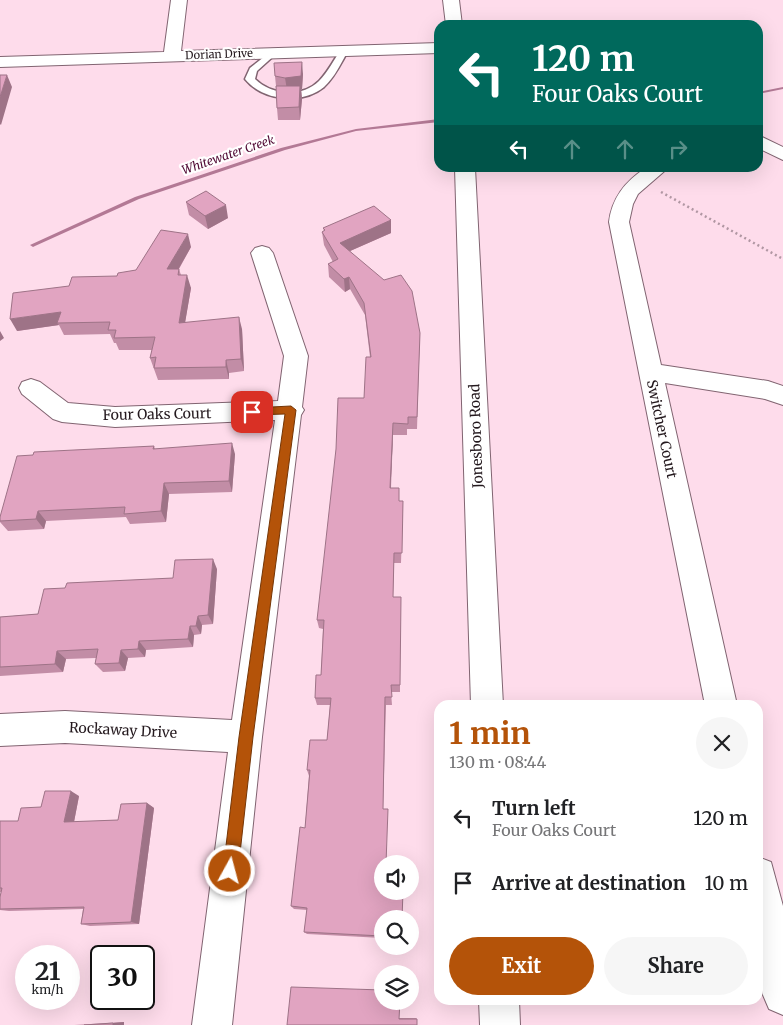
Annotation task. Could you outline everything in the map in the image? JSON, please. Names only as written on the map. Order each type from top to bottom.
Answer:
[{"type":"street","points":[[172,56],[180,0]]},
{"type":"street","points":[[450,0],[453,20]]},
{"type":"street","name":"Dorian Drive","points":[[0,62],[434,48]]},
{"type":"street","points":[[763,137],[783,154]]},
{"type":"street","name":"Jonesboro Road","points":[[465,172],[487,700]]},
{"type":"street","name":"Switcher Court","points":[[649,174],[625,196],[620,209],[619,222],[720,700]]},
{"type":"street","points":[[212,1025],[246,737],[291,410],[296,356],[262,253]]},
{"type":"street","points":[[650,372],[768,390],[783,396]]},
{"type":"street","name":"Four Oaks Court","points":[[32,388],[62,412],[115,417],[291,410]]},
{"type":"street","name":"Rockaway Drive","points":[[0,730],[65,727],[246,737]]},
{"type":"street","points":[[763,899],[783,995]]},
{"type":"street","points":[[499,1005],[500,1025]]},
{"type":"lane","points":[[273,53],[253,70],[250,79],[255,86],[273,93],[302,94],[320,85],[344,51]]},
{"type":"path","points":[[649,174],[783,259]]},
{"type":"building","points":[[302,62],[301,76],[285,78],[275,76],[274,63]]},
{"type":"building","points":[[0,75],[7,75],[0,97]]},
{"type":"building","points":[[276,86],[300,86],[299,107],[277,108]]},
{"type":"building","points":[[206,191],[226,205],[205,216],[186,202]]},
{"type":"building","points":[[374,206],[391,220],[340,243],[384,280],[401,275],[412,291],[420,333],[417,417],[408,417],[408,424],[393,423],[390,488],[399,488],[399,501],[403,501],[402,553],[394,553],[393,597],[401,597],[400,685],[391,685],[392,697],[385,697],[383,809],[388,809],[386,855],[374,855],[374,900],[403,900],[402,910],[374,910],[374,936],[304,932],[307,908],[291,906],[300,827],[305,828],[310,770],[307,770],[310,740],[327,740],[331,698],[315,698],[316,675],[321,675],[324,620],[317,620],[336,449],[338,398],[364,398],[366,357],[371,357],[364,303],[349,277],[344,279],[328,264],[338,259],[322,232],[325,230],[323,228]]},
{"type":"building","points":[[161,230],[188,234],[167,269],[179,269],[178,275],[187,275],[179,323],[239,317],[241,359],[226,360],[226,367],[154,368],[156,357],[150,358],[155,337],[114,338],[116,330],[108,330],[110,322],[57,323],[61,312],[10,319],[13,293],[69,286],[72,277],[117,276],[118,273],[136,270]]},
{"type":"building","points":[[232,443],[229,481],[164,483],[161,511],[124,514],[125,507],[38,511],[36,519],[0,521],[17,456],[33,455],[34,452],[154,446],[153,449]]},
{"type":"building","points":[[213,559],[208,615],[198,616],[196,626],[190,626],[188,639],[139,641],[138,649],[121,650],[119,663],[95,664],[98,649],[57,651],[55,664],[0,667],[0,617],[38,614],[44,589],[65,588],[67,583],[173,578],[175,560]]},
{"type":"building","points":[[45,791],[71,791],[64,822],[118,820],[121,804],[147,803],[131,922],[81,924],[84,907],[0,909],[2,888],[0,888],[0,821],[18,821],[21,808],[41,807]]},
{"type":"building","points":[[291,987],[374,990],[374,1010],[400,1010],[399,1019],[417,1019],[417,1025],[287,1025]]},
{"type":"building","points":[[113,1023],[113,1025],[84,1025]]},
{"type":"waterway","name":"Whitewater Creek","points":[[763,92],[783,88]]},
{"type":"waterway","name":"Whitewater Creek","points":[[33,245],[137,198],[283,149],[356,130],[434,121]]},
{"type":"route","points":[[230,871],[246,737],[291,410],[252,412]]}]
